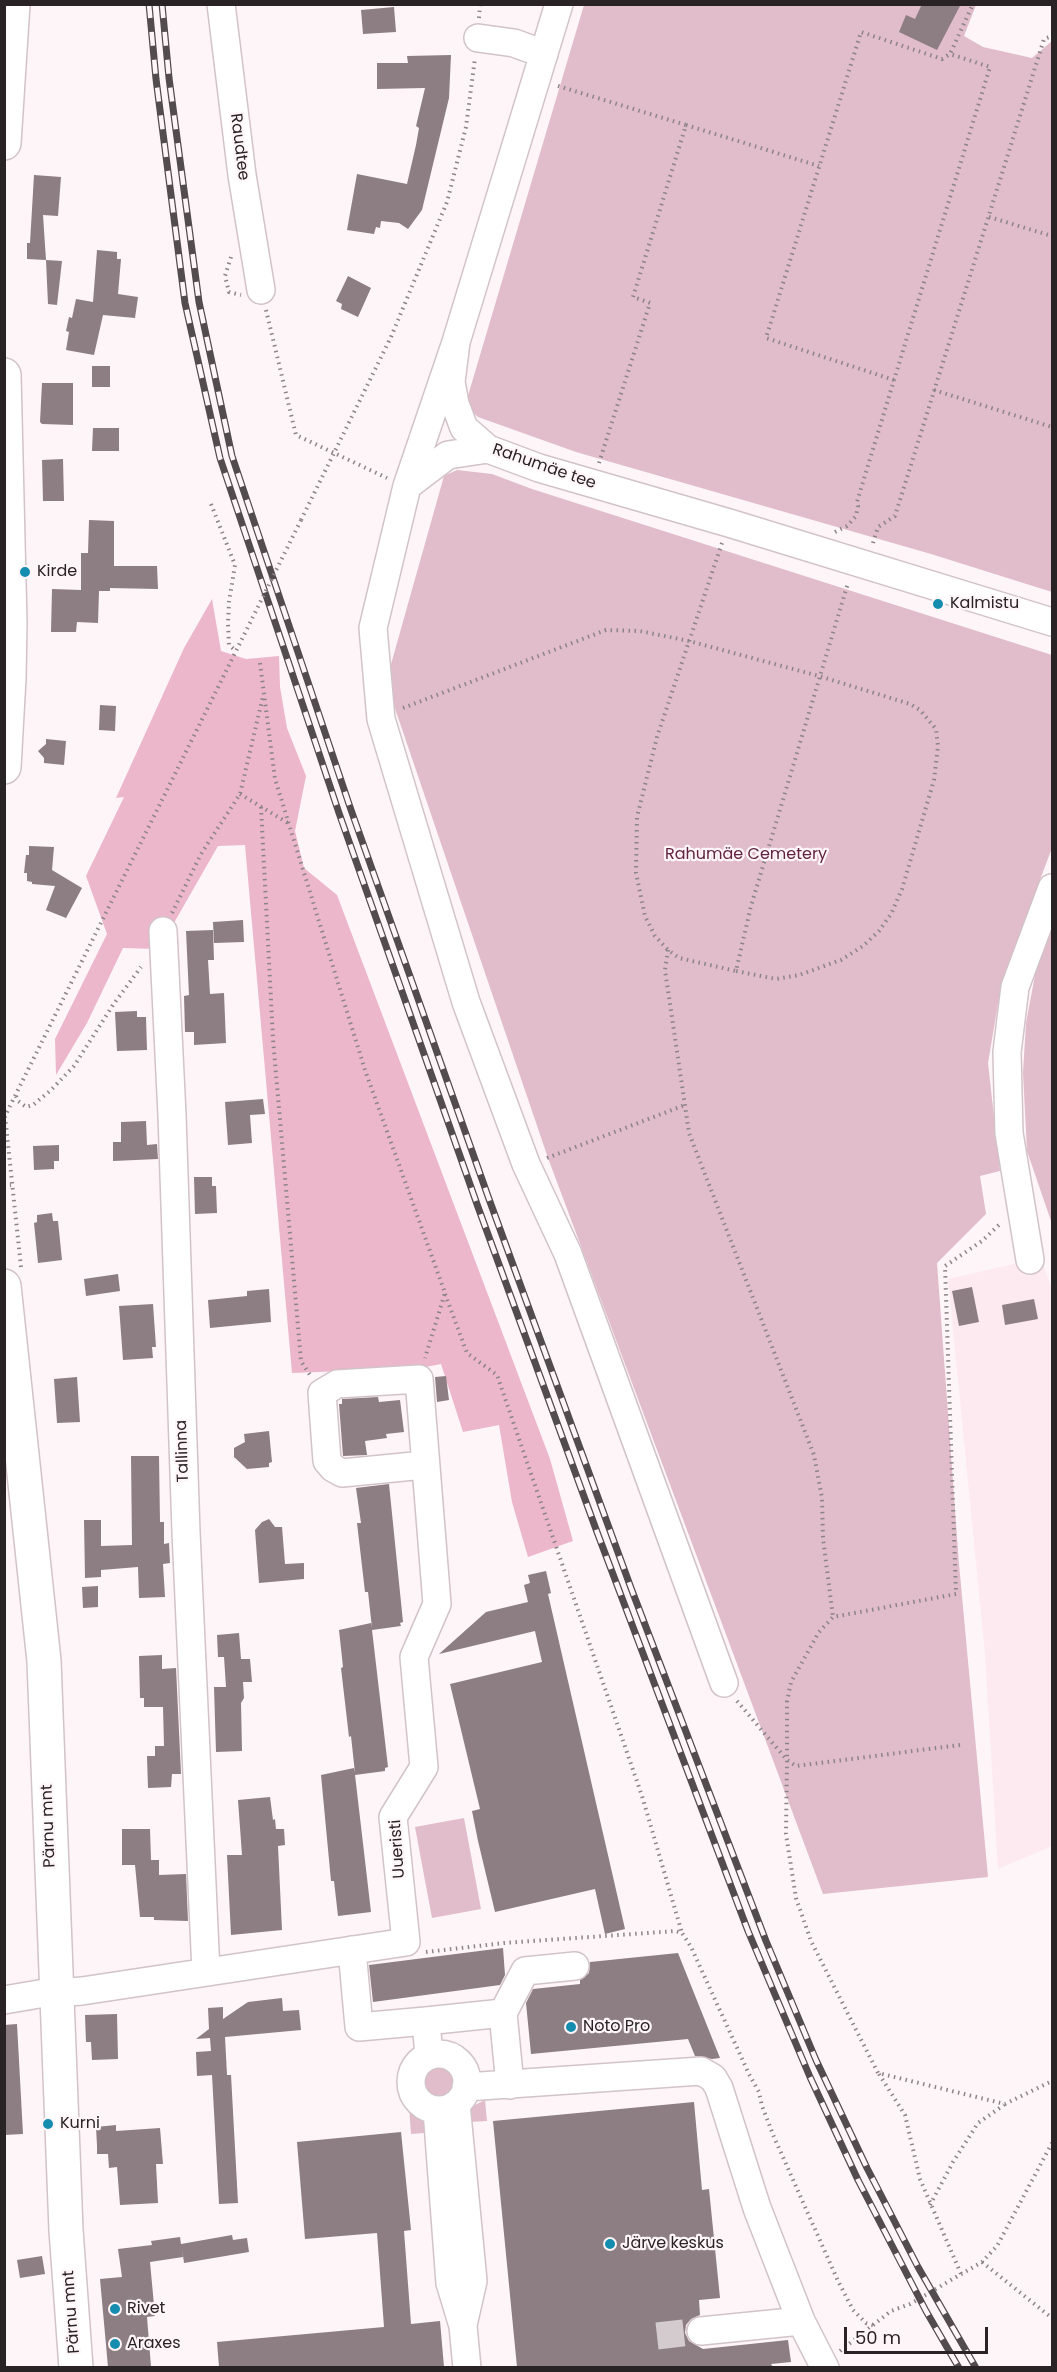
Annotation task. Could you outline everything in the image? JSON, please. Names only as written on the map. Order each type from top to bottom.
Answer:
[{"type":"main road","points":[[4,143],[13,4]]},
{"type":"main road","points":[[4,375],[10,667],[4,767]]},
{"type":"main road","name":"Pärnu mnt","points":[[4,1286],[44,1661],[55,1993],[66,2230],[76,2367]]},
{"type":"street","name":"Raudtee","points":[[221,4],[242,175],[261,290]]},
{"type":"street","name":"Rahumäe tee","points":[[559,4],[456,342],[451,382],[455,404],[464,428],[488,449],[539,468],[868,562],[1053,622]]},
{"type":"street","points":[[478,38],[513,43],[540,67]]},
{"type":"street","points":[[456,342],[407,486],[373,628],[381,719],[466,1002],[526,1164],[572,1265],[724,1683]]},
{"type":"street","points":[[407,486],[448,455],[488,449]]},
{"type":"street","points":[[686,511],[733,511],[828,540],[868,562]]},
{"type":"street","points":[[1030,1260],[1009,1133],[1007,1053],[1015,987],[1053,888]]},
{"type":"street","name":"Tallinna","points":[[163,931],[172,1115],[186,1532],[206,1972]]},
{"type":"street","points":[[419,1379],[337,1384],[322,1393],[327,1461],[333,1468],[342,1473],[424,1465]]},
{"type":"street","name":"Uueristi","points":[[4,2000],[82,1991],[406,1942],[393,1817],[424,1767],[414,1657],[437,1605],[424,1465],[419,1379]]},
{"type":"street","points":[[352,1950],[359,2027],[503,2013]]},
{"type":"street","points":[[510,2085],[503,2013],[525,1971],[575,1966]]},
{"type":"street","points":[[426,2021],[429,2055]]},
{"type":"street","points":[[467,2367],[463,2326],[473,2281],[459,2238],[453,2100],[465,2073],[455,2059],[447,2055],[429,2055],[415,2068],[411,2086],[420,2103],[453,2100],[510,2085],[701,2071],[713,2078],[757,2208],[801,2321],[823,2365]]},
{"type":"street","points":[[701,2331],[801,2321]]},
{"type":"path","points":[[4,1186],[11,1185],[5,1116],[391,336],[447,202],[466,127],[478,38],[480,4]]},
{"type":"path","points":[[894,380],[766,338],[861,32],[942,59],[950,54],[973,4]]},
{"type":"path","points":[[736,971],[751,906],[849,581],[873,585],[868,562],[878,526],[895,516],[1044,39],[1053,36]]},
{"type":"path","points":[[834,532],[847,526],[855,516],[857,502],[990,67],[950,54]]},
{"type":"path","points":[[540,67],[686,124],[819,166]]},
{"type":"path","points":[[598,466],[650,303],[633,297],[686,124]]},
{"type":"path","points":[[989,217],[1053,236]]},
{"type":"path","points":[[261,290],[296,435],[376,473]]},
{"type":"path","points":[[934,390],[1053,427]]},
{"type":"path","points":[[211,504],[235,565],[228,624],[229,645],[236,651]]},
{"type":"path","points":[[381,719],[451,688],[606,630],[640,631],[689,641],[819,676],[910,704],[920,710],[936,729],[938,746],[934,780],[902,889],[891,914],[879,931],[863,946],[841,960],[799,975],[776,979],[736,971],[679,958],[668,951],[645,916],[636,873],[637,817],[657,737],[689,641],[729,523]]},
{"type":"path","points":[[260,663],[275,779],[365,1070],[467,1353],[497,1375],[642,1796],[682,1933]]},
{"type":"path","points":[[163,931],[201,854],[240,794],[264,692]]},
{"type":"path","points":[[240,794],[289,824]]},
{"type":"path","points":[[261,807],[273,1039],[300,1361],[322,1393]]},
{"type":"path","points":[[668,951],[664,970],[689,1133],[814,1455],[822,1498],[823,1538],[833,1617]]},
{"type":"path","points":[[15,1095],[18,1101],[26,1107],[33,1105],[51,1090],[74,1066],[113,1005],[143,965]]},
{"type":"path","points":[[526,1164],[548,1158],[685,1105]]},
{"type":"path","points":[[961,2274],[929,2206],[920,2180],[905,2115],[878,2073],[811,1941],[796,1898],[786,1834],[787,1702],[791,1682],[819,1632],[833,1617],[956,1593],[945,1266],[982,1241],[1021,1204]]},
{"type":"path","points":[[419,1379],[445,1293]]},
{"type":"path","points":[[724,1683],[749,1717],[796,1766],[960,1744]]},
{"type":"path","points":[[878,2073],[1005,2104]]},
{"type":"path","points":[[929,2206],[978,2123],[1005,2104],[1053,2081]]},
{"type":"path","points":[[823,2365],[891,2312],[910,2304],[982,2262],[997,2246],[1053,2143]]},
{"type":"path","points":[[982,2262],[1053,2318]]},
{"type":"shaded area","points":[[212,599],[221,651],[246,659],[279,656],[280,687],[287,728],[306,776],[295,831],[304,868],[337,895],[550,1459],[573,1541],[528,1557],[512,1502],[499,1425],[463,1432],[441,1364],[420,1368],[292,1373],[245,845],[218,846],[159,949],[123,948],[87,1023],[56,1075],[55,1039],[107,934],[86,876],[124,797],[116,798],[184,648]]},
{"type":"shaded area","points":[[1041,1258],[1052,1290],[1052,1846],[998,1869],[985,1654],[948,1279]]},
{"type":"green space","points":[[584,5],[976,5],[964,36],[983,47],[1032,58],[1052,41],[1052,592],[931,554],[576,452],[478,417],[470,410],[467,399]]},
{"type":"green space","name":"Rahumäe Cemetery","points":[[457,470],[492,474],[532,489],[1052,655],[1052,848],[1002,980],[988,1063],[1000,1171],[980,1176],[986,1214],[937,1263],[959,1564],[988,1877],[823,1894],[548,1158],[386,682],[444,476]]},
{"type":"green space","points":[[1052,923],[1052,1224],[1027,1151],[1023,1073],[1026,1023],[1036,970]]},
{"type":"green space","points":[[464,1818],[481,1909],[432,1918],[415,1827]]},
{"type":"green space","points":[[440,2065],[452,2070],[457,2082],[452,2094],[440,2099],[428,2094],[423,2082],[428,2070]]},
{"type":"green space","points":[[485,2100],[487,2121],[469,2122],[469,2108]]},
{"type":"green space","points":[[409,2106],[426,2124],[427,2130],[424,2133],[411,2134]]},
{"type":"building","points":[[922,4],[961,4],[937,50],[899,32],[906,15],[915,19]]},
{"type":"building","points":[[394,7],[396,32],[363,34],[361,10]]},
{"type":"building","points":[[451,55],[449,98],[422,210],[408,229],[399,223],[381,221],[380,228],[376,227],[374,234],[347,230],[357,174],[407,184],[416,145],[419,128],[416,126],[425,88],[377,89],[377,63],[408,63],[407,56]]},
{"type":"building","points":[[34,175],[61,177],[58,216],[43,215],[46,260],[27,259]]},
{"type":"building","points":[[97,250],[117,252],[117,259],[121,259],[118,294],[138,297],[135,318],[103,315],[94,355],[66,350],[69,332],[66,331],[69,317],[72,318],[76,299],[93,302]]},
{"type":"building","points":[[46,260],[62,261],[57,305],[48,304]]},
{"type":"building","points":[[348,276],[371,288],[358,317],[341,309],[342,304],[336,301]]},
{"type":"building","points":[[92,366],[110,366],[110,387],[92,387]]},
{"type":"building","points":[[42,383],[73,383],[73,425],[42,424],[40,422]]},
{"type":"building","points":[[93,428],[119,428],[119,451],[92,451]]},
{"type":"building","points":[[63,459],[64,501],[43,501],[42,460]]},
{"type":"building","points":[[89,520],[114,521],[114,566],[157,566],[158,589],[110,588],[110,591],[99,591],[98,623],[77,622],[76,632],[51,632],[52,589],[81,590],[81,553],[88,553]]},
{"type":"building","points":[[100,705],[116,706],[115,731],[99,730]]},
{"type":"building","points":[[46,739],[66,741],[64,765],[44,763],[44,758],[38,751],[46,744]]},
{"type":"building","points":[[29,846],[54,847],[52,870],[82,888],[66,918],[46,910],[55,886],[32,884],[27,881],[27,873],[24,873]]},
{"type":"building","points":[[243,920],[244,942],[214,943],[213,922]]},
{"type":"building","points":[[213,930],[214,960],[208,960],[210,994],[224,993],[226,1043],[194,1045],[194,1032],[185,1032],[184,996],[189,995],[186,931]]},
{"type":"building","points":[[137,1011],[137,1017],[146,1017],[147,1050],[117,1051],[115,1012]]},
{"type":"building","points":[[263,1099],[265,1114],[250,1115],[252,1143],[228,1145],[225,1102]]},
{"type":"building","points":[[146,1121],[147,1145],[157,1144],[158,1159],[113,1161],[113,1142],[121,1142],[121,1122]]},
{"type":"building","points":[[59,1145],[59,1161],[54,1161],[54,1169],[34,1170],[33,1146]]},
{"type":"building","points":[[194,1177],[212,1177],[212,1186],[216,1186],[217,1213],[195,1214]]},
{"type":"building","points":[[52,1213],[53,1221],[58,1221],[62,1260],[38,1263],[34,1223],[37,1222],[37,1215]]},
{"type":"building","points":[[118,1274],[120,1291],[86,1296],[84,1279]]},
{"type":"building","points":[[972,1287],[979,1322],[959,1326],[952,1291]]},
{"type":"building","points":[[269,1289],[271,1322],[210,1328],[208,1300],[247,1296],[247,1291]]},
{"type":"building","points":[[1034,1299],[1038,1319],[1005,1325],[1002,1305]]},
{"type":"building","points":[[153,1304],[156,1347],[152,1347],[153,1358],[123,1360],[119,1306]]},
{"type":"building","points":[[446,1376],[449,1400],[437,1402],[435,1377]]},
{"type":"building","points":[[77,1377],[80,1422],[57,1423],[54,1379]]},
{"type":"building","points":[[378,1397],[379,1402],[400,1400],[404,1432],[386,1434],[387,1438],[365,1441],[367,1455],[343,1456],[339,1404],[342,1404],[342,1399]]},
{"type":"building","points":[[269,1431],[272,1462],[269,1463],[269,1467],[247,1469],[234,1457],[234,1448],[245,1442],[244,1434]]},
{"type":"building","points":[[131,1456],[159,1456],[160,1522],[164,1522],[164,1544],[169,1543],[170,1563],[163,1564],[165,1597],[139,1598],[138,1567],[101,1570],[101,1577],[85,1578],[84,1520],[101,1520],[101,1546],[132,1545]]},
{"type":"building","points":[[389,1484],[403,1622],[400,1623],[401,1626],[372,1630],[388,1767],[385,1771],[355,1775],[371,1912],[338,1916],[334,1881],[331,1881],[321,1775],[354,1768],[355,1773],[341,1668],[343,1667],[339,1630],[371,1623],[372,1628],[368,1592],[365,1592],[357,1523],[361,1523],[356,1488]]},
{"type":"building","points":[[269,1519],[275,1527],[282,1527],[285,1564],[304,1563],[304,1579],[259,1583],[255,1530],[262,1522]]},
{"type":"building","points":[[546,1571],[551,1593],[548,1594],[625,1929],[605,1934],[595,1889],[495,1912],[478,1841],[472,1811],[480,1809],[450,1684],[542,1662],[535,1631],[439,1654],[486,1612],[528,1602],[524,1585],[530,1583],[528,1575]]},
{"type":"building","points":[[98,1586],[98,1607],[83,1608],[82,1587]]},
{"type":"building","points":[[239,1633],[241,1659],[250,1659],[252,1682],[243,1682],[242,1751],[216,1752],[214,1687],[226,1687],[224,1657],[218,1657],[217,1635]]},
{"type":"building","points":[[162,1655],[162,1669],[176,1668],[181,1774],[172,1774],[171,1787],[148,1788],[147,1756],[155,1756],[155,1746],[164,1746],[163,1707],[144,1707],[144,1698],[140,1698],[139,1656]]},
{"type":"building","points":[[270,1797],[276,1829],[284,1829],[285,1845],[278,1846],[282,1930],[231,1935],[227,1855],[242,1855],[238,1800]]},
{"type":"building","points":[[122,1829],[150,1829],[151,1860],[159,1860],[159,1875],[186,1874],[188,1921],[154,1920],[154,1917],[140,1917],[135,1865],[122,1865]]},
{"type":"building","points":[[503,1948],[505,1975],[500,1985],[373,2002],[369,1965]]},
{"type":"building","points":[[678,1953],[720,2058],[695,2056],[688,2039],[531,2054],[526,2003],[533,1989],[580,1984],[580,1980],[589,1973],[590,1962]]},
{"type":"building","points":[[282,1998],[283,2011],[299,2010],[301,2030],[225,2037],[227,2075],[231,2075],[238,2203],[219,2204],[212,2075],[197,2076],[196,2052],[211,2051],[210,2038],[196,2039],[209,2029],[208,2008],[223,2007],[223,2019],[248,2002]]},
{"type":"building","points":[[117,2014],[118,2059],[92,2060],[91,2042],[86,2042],[85,2015]]},
{"type":"building","points":[[17,2024],[23,2134],[4,2135],[4,2025]]},
{"type":"building","name":"Järve keskus","points":[[694,2102],[702,2190],[709,2189],[720,2298],[699,2300],[700,2315],[691,2319],[686,2325],[685,2333],[689,2341],[703,2349],[788,2340],[791,2362],[771,2364],[773,2367],[517,2367],[493,2121]]},
{"type":"building","points":[[116,2125],[116,2131],[160,2128],[163,2164],[156,2164],[158,2203],[120,2205],[117,2167],[109,2168],[108,2154],[97,2154],[96,2127]]},
{"type":"building","points":[[401,2132],[411,2230],[404,2231],[411,2324],[440,2321],[444,2367],[219,2367],[217,2342],[384,2327],[377,2233],[305,2239],[297,2142]]},
{"type":"building","points":[[232,2235],[233,2240],[247,2238],[249,2252],[184,2263],[182,2248],[183,2257],[150,2262],[155,2316],[147,2317],[151,2367],[108,2367],[100,2279],[122,2277],[118,2249],[152,2245],[151,2241],[180,2237],[181,2244]]},
{"type":"building","points":[[42,2256],[45,2274],[20,2278],[17,2260]]},
{"type":"tunnel","points":[[657,2336],[701,2331]]},
{"type":"railway","points":[[149,4],[156,79],[185,303],[220,458],[339,813],[478,1207],[597,1532],[748,1931],[810,2077],[858,2180],[926,2311],[959,2368]]},
{"type":"railway","points":[[162,4],[169,78],[199,302],[232,456],[350,807],[489,1199],[631,1588],[766,1941],[816,2060],[867,2168],[918,2267],[976,2368]]},
{"type":"place","name":"Kirde","points":[[25,572]]},
{"type":"place","name":"Kalmistu","points":[[938,604]]},
{"type":"place","name":"Noto Pro","points":[[571,2027]]},
{"type":"place","name":"Kurni","points":[[48,2124]]},
{"type":"place","name":"Järve keskus","points":[[610,2244]]},
{"type":"place","name":"Rivet","points":[[115,2309]]},
{"type":"place","name":"Araxes","points":[[115,2344]]}]
